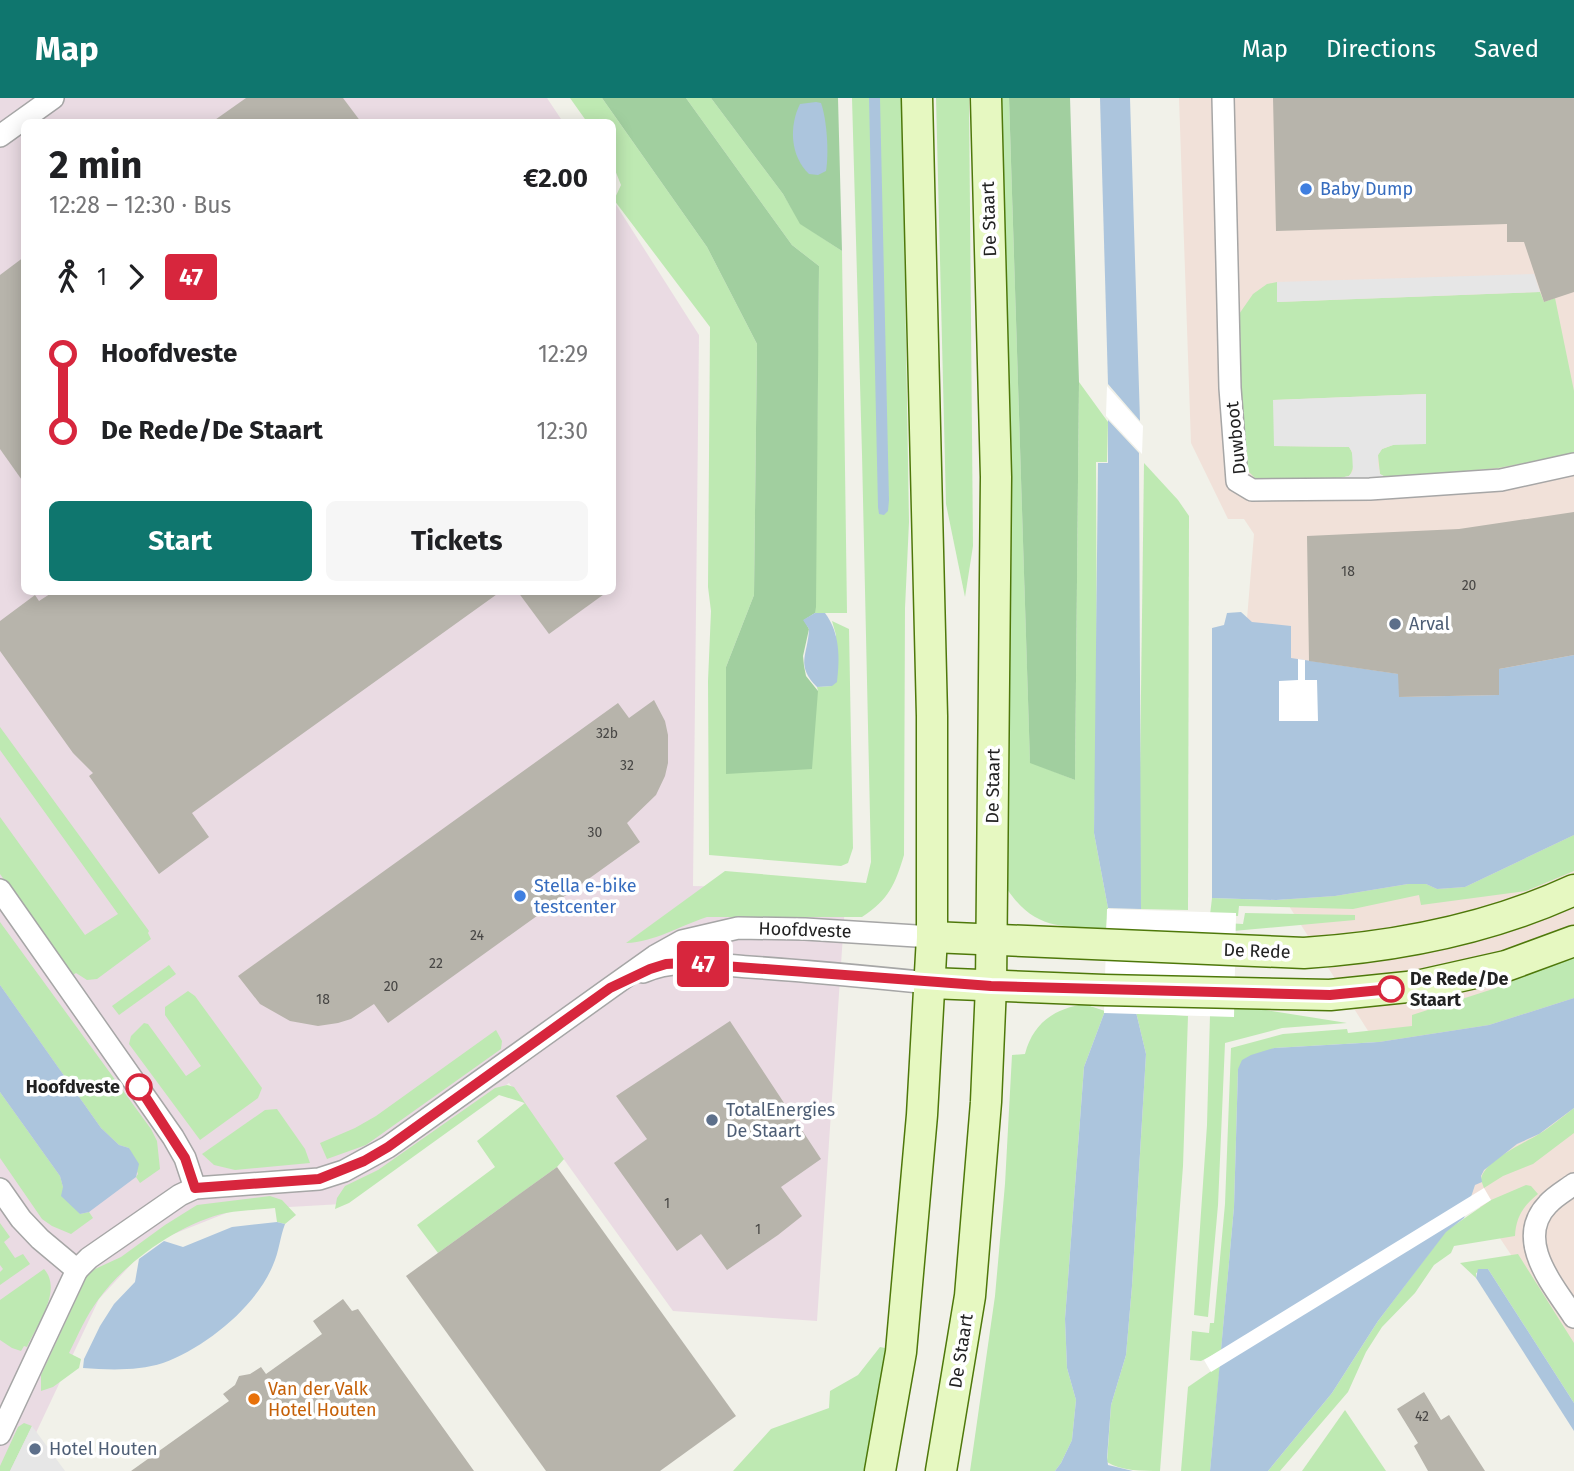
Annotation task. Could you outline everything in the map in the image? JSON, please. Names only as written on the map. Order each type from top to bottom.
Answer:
[{"type":"main road","points":[[880,1471],[901,1352],[922,1115],[932,937],[932,716],[917,98]]},
{"type":"main road","name":"De Staart","points":[[941,1471],[970,1296],[986,1102],[991,986],[996,477],[986,98]]},
{"type":"main road","name":"De Rede","points":[[932,937],[1304,953],[1365,949],[1414,941],[1499,919],[1574,890]]},
{"type":"main road","points":[[930,983],[1330,995],[1417,986],[1506,966],[1574,941]]},
{"type":"street","points":[[24,119],[53,98]]},
{"type":"street","name":"Duwboot","points":[[1223,98],[1230,388],[1237,481],[1252,490],[1370,489],[1501,480],[1574,464]]},
{"type":"street","points":[[0,136],[21,121]]},
{"type":"street","points":[[0,890],[173,1137],[185,1158],[195,1188]]},
{"type":"street","name":"Hoofdveste","points":[[0,1434],[77,1270],[89,1258],[180,1195],[195,1188],[319,1179],[364,1161],[388,1147],[656,956],[682,941],[738,928],[805,929],[932,937]]},
{"type":"street","name":"Hoofdveste","points":[[610,988],[650,969],[666,964],[684,963],[930,983]]},
{"type":"street","points":[[1574,1184],[1548,1204],[1540,1214],[1535,1241],[1538,1260],[1574,1317]]},
{"type":"street","points":[[0,1189],[21,1219],[40,1239],[77,1270]]},
{"type":"shaded area","points":[[0,98],[547,98],[561,119],[21,119],[21,595],[616,595],[616,205],[699,335],[693,886],[846,890],[817,1321],[673,1311],[509,1083],[342,1204],[234,1210],[151,1243],[99,1299],[18,1471],[0,1471]]},
{"type":"shaded area","points":[[1179,98],[1574,98],[1574,1350],[1486,1217],[1237,824],[1246,631],[1254,534],[1244,519],[1228,519],[1191,443]]},
{"type":"shaded area","points":[[1534,274],[1540,292],[1277,302],[1277,282]]},
{"type":"shaded area","points":[[1426,394],[1426,444],[1393,445],[1382,449],[1378,455],[1378,464],[1380,474],[1387,478],[1340,478],[1349,476],[1353,471],[1352,452],[1349,447],[1274,446],[1273,400]]},
{"type":"shaded area","name":"Hotel Houten","points":[[32,1426],[65,1471],[10,1471]]},
{"type":"green space","points":[[570,98],[602,98],[707,247],[757,344],[754,595],[726,667],[818,691],[817,687],[832,686],[836,635],[832,621],[849,629],[853,848],[848,863],[841,866],[709,855],[710,327],[616,203],[621,185],[616,172],[616,119],[585,119]]},
{"type":"green space","points":[[602,98],[686,98],[792,245],[819,266],[816,607],[815,613],[804,620],[809,629],[803,656],[806,676],[818,691],[812,769],[726,774],[726,667],[754,595],[757,344],[707,247]]},
{"type":"green space","points":[[686,98],[711,98],[783,194],[801,224],[842,251],[847,613],[815,613],[819,266],[792,245]]},
{"type":"green space","points":[[711,98],[838,98],[842,251],[800,224],[783,194]]},
{"type":"green space","points":[[852,98],[902,98],[909,522],[905,608],[904,855],[890,890],[879,904],[862,917],[707,917],[657,937],[626,943],[725,871],[866,883],[871,862]]},
{"type":"green space","points":[[936,98],[969,98],[973,546],[965,597],[946,504]]},
{"type":"green space","points":[[996,98],[1009,98],[1030,762],[1075,780],[1079,382],[1108,422],[1107,462],[1096,462],[1097,710],[1094,833],[1108,908],[1106,929],[1062,926],[1038,919],[1017,902],[1007,889]]},
{"type":"green space","points":[[1009,98],[1070,98],[1079,382],[1075,780],[1030,763]]},
{"type":"green space","points":[[1277,282],[1278,302],[1540,292],[1544,302],[1555,298],[1574,391],[1574,454],[1498,468],[1387,478],[1380,474],[1378,455],[1382,449],[1393,445],[1425,394],[1274,400],[1274,446],[1349,447],[1353,466],[1349,476],[1340,478],[1257,480],[1247,470],[1242,457],[1237,317],[1253,294],[1267,284]]},
{"type":"green space","points":[[1144,463],[1189,516],[1188,910],[1141,909],[1139,846]]},
{"type":"green space","points":[[0,727],[149,931],[151,939],[97,979],[87,980],[76,973],[73,975],[0,874],[0,817],[85,935],[118,914],[0,750]]},
{"type":"green space","points":[[1574,835],[1574,871],[1526,891],[1421,905],[1419,895],[1353,909],[1239,906],[1238,916],[1210,915],[1212,898],[1276,900],[1335,896],[1408,884],[1426,884],[1437,889],[1465,887]]},
{"type":"green space","points":[[1245,913],[1355,915],[1355,920],[1233,931],[1208,922],[1243,924]]},
{"type":"green space","points":[[0,922],[151,1129],[157,1141],[160,1169],[140,1183],[129,1148],[119,1145],[101,1128],[0,985]]},
{"type":"green space","points":[[1574,956],[1574,998],[1489,1025],[1379,1042],[1274,1048],[1238,1069],[1234,1207],[1221,1351],[1201,1361],[1190,1360],[1192,1331],[1209,1333],[1210,1323],[1214,1323],[1225,1204],[1231,1048],[1283,1034],[1347,1029],[1348,1033],[1412,1026],[1412,1015],[1493,989]]},
{"type":"green space","points":[[169,965],[176,974],[119,1015],[112,1006]]},
{"type":"green space","points":[[188,991],[195,996],[262,1088],[258,1098],[200,1140],[129,1044],[131,1036],[144,1023],[148,1024],[186,1076],[201,1066],[165,1015],[165,1007]]},
{"type":"green space","points":[[1084,1004],[1105,1011],[1084,1067],[1065,1319],[1067,1368],[1076,1400],[1072,1440],[1055,1471],[970,1471],[995,1296],[1012,1055],[1025,1054],[1033,1034],[1046,1019],[1073,1006]]},
{"type":"green space","points":[[1208,1006],[1247,1007],[1347,1023],[1282,1028],[1225,1043],[1218,1205],[1208,1317],[1194,1315],[1207,1125]]},
{"type":"green space","points":[[1136,1012],[1188,1016],[1183,1166],[1160,1471],[1125,1469],[1107,1462],[1111,1405],[1126,1355],[1132,1286],[1146,1054]]},
{"type":"green space","points":[[496,1030],[502,1041],[501,1049],[366,1145],[327,1159],[320,1143],[376,1116]]},
{"type":"green space","points":[[507,1085],[514,1087],[564,1159],[557,1167],[438,1253],[417,1225],[495,1167],[477,1141],[525,1103],[499,1095],[349,1203],[335,1209],[337,1198],[345,1186],[378,1170],[495,1088]]},
{"type":"green space","points":[[0,1092],[60,1176],[63,1187],[80,1214],[89,1212],[93,1218],[71,1234],[42,1219],[0,1158]]},
{"type":"green space","points":[[1574,1108],[1574,1133],[1533,1164],[1503,1176],[1484,1188],[1481,1180],[1489,1166]]},
{"type":"green space","points":[[277,1109],[305,1149],[310,1163],[235,1170],[214,1165],[202,1154],[265,1110]]},
{"type":"green space","points":[[1526,1185],[1531,1186],[1538,1194],[1521,1212],[1515,1236],[1454,1246],[1451,1253],[1434,1265],[1415,1293],[1382,1327],[1366,1352],[1348,1392],[1280,1471],[1268,1471],[1332,1393],[1378,1321],[1446,1231],[1491,1200]]},
{"type":"green space","points":[[270,1196],[282,1200],[296,1215],[285,1224],[277,1222],[275,1208],[226,1213],[190,1225],[138,1258],[109,1286],[86,1319],[69,1353],[81,1359],[79,1368],[53,1387],[41,1391],[41,1375],[87,1276],[95,1269],[121,1257],[197,1205]]},
{"type":"green space","points":[[0,1223],[10,1237],[4,1242],[15,1258],[23,1254],[30,1264],[0,1285],[0,1272],[3,1269],[0,1265]]},
{"type":"green space","points":[[1518,1254],[1574,1343],[1574,1403],[1488,1269],[1476,1273],[1476,1278],[1460,1263]]},
{"type":"green space","points":[[44,1269],[51,1287],[42,1318],[27,1347],[24,1346],[21,1351],[12,1348],[0,1340],[0,1300]]},
{"type":"green space","points":[[880,1347],[885,1348],[885,1356],[866,1471],[733,1471],[771,1429],[829,1408],[830,1391],[858,1375]]},
{"type":"green space","points":[[1220,1365],[1210,1471],[1181,1471],[1188,1387]]},
{"type":"green space","points":[[1345,1410],[1386,1471],[1302,1471]]},
{"type":"green space","points":[[24,1423],[32,1426],[10,1471],[0,1471],[18,1427]]},
{"type":"water","points":[[869,98],[880,98],[889,500],[888,511],[884,515],[879,514],[878,507]]},
{"type":"water","points":[[1100,98],[1130,98],[1140,421],[1108,384]]},
{"type":"water","points":[[821,103],[823,110],[827,146],[826,171],[818,175],[809,174],[803,167],[793,141],[794,122],[800,104]]},
{"type":"water","points":[[1108,420],[1139,453],[1141,909],[1108,908],[1094,833],[1098,463],[1108,463]]},
{"type":"water","points":[[1241,612],[1252,622],[1291,626],[1291,658],[1399,674],[1399,697],[1499,695],[1499,669],[1574,655],[1574,835],[1465,887],[1437,889],[1426,884],[1408,884],[1335,896],[1276,900],[1212,898],[1212,628],[1224,625],[1227,613]]},
{"type":"water","points":[[815,613],[825,613],[836,637],[838,673],[837,682],[832,686],[817,687],[806,672],[804,660],[809,629],[803,620]]},
{"type":"water","points":[[0,985],[101,1128],[119,1145],[129,1148],[139,1164],[136,1177],[89,1212],[80,1214],[61,1196],[63,1187],[60,1176],[0,1092]]},
{"type":"water","points":[[1574,998],[1574,1108],[1539,1134],[1517,1144],[1484,1170],[1482,1182],[1475,1185],[1464,1218],[1446,1232],[1378,1321],[1332,1393],[1268,1471],[1210,1471],[1234,1207],[1238,1069],[1242,1060],[1274,1048],[1379,1042],[1489,1025]]},
{"type":"water","points":[[1105,1011],[1136,1012],[1146,1054],[1126,1355],[1111,1405],[1107,1458],[1108,1465],[1133,1471],[1055,1471],[1072,1440],[1076,1400],[1067,1368],[1065,1319],[1084,1067]]},
{"type":"water","points":[[277,1222],[285,1224],[275,1260],[265,1281],[242,1311],[212,1336],[179,1356],[153,1366],[123,1369],[83,1368],[84,1359],[100,1326],[114,1304],[135,1282],[139,1259],[164,1241],[183,1247],[232,1227]]},
{"type":"water","points":[[1478,1269],[1488,1269],[1574,1403],[1574,1431],[1476,1278]]},
{"type":"pier","points":[[1107,386],[1143,426],[1142,454],[1106,416]]},
{"type":"pier","points":[[1298,659],[1305,660],[1305,680],[1317,680],[1318,721],[1279,721],[1279,681],[1298,680]]},
{"type":"pier","points":[[1107,909],[1236,913],[1234,1017],[1104,1013]]},
{"type":"pier","points":[[1484,1188],[1491,1200],[1211,1372],[1204,1360]]},
{"type":"building","points":[[246,98],[343,98],[359,119],[216,119]]},
{"type":"building","points":[[1273,98],[1574,98],[1574,292],[1544,302],[1524,242],[1507,242],[1507,224],[1276,231]]},
{"type":"building","points":[[21,259],[21,479],[0,449],[0,275]]},
{"type":"building","points":[[1574,512],[1574,655],[1499,669],[1499,695],[1399,697],[1398,674],[1309,661],[1307,536],[1459,529]]},
{"type":"building","points":[[35,595],[39,601],[48,595],[496,595],[192,813],[209,837],[159,874],[89,776],[93,773],[73,753],[0,651],[0,621]]},
{"type":"building","points":[[520,595],[603,595],[549,634]]},
{"type":"building","points":[[654,700],[665,721],[668,763],[656,795],[627,823],[640,842],[388,1023],[374,1004],[351,1019],[338,1023],[318,1026],[290,1021],[260,1004],[238,976],[618,703],[629,718]]},
{"type":"building","points":[[730,1021],[821,1159],[781,1187],[802,1216],[727,1270],[701,1234],[677,1251],[614,1163],[647,1139],[616,1096]]},
{"type":"building","points":[[557,1167],[736,1416],[660,1471],[546,1471],[406,1276]]},
{"type":"building","points":[[343,1299],[352,1311],[358,1309],[474,1471],[131,1471],[229,1401],[223,1394],[235,1385],[239,1376],[250,1374],[261,1367],[266,1374],[322,1334],[313,1321]]},
{"type":"building","points":[[1424,1392],[1441,1420],[1449,1415],[1485,1471],[1428,1471],[1414,1446],[1418,1443],[1397,1409]]},
{"type":"bus line","name":"47","points":[[139,1087],[185,1158],[195,1188],[319,1179],[344,1171],[388,1147],[610,988],[666,964],[782,969],[991,986],[1330,995],[1391,989]]},
{"type":"place","name":"Baby Dump","points":[[1306,189]]},
{"type":"place","name":"Arval","points":[[1395,624]]},
{"type":"place","name":"Stella e-bike testcenter","points":[[520,896]]},
{"type":"place","name":"De Rede/De Staart","points":[[1391,989]]},
{"type":"place","name":"Hoofdveste","points":[[139,1087]]},
{"type":"place","name":"TotalEnergies De Staart","points":[[712,1120]]},
{"type":"place","name":"Van der Valk Hotel Houten","points":[[254,1399]]},
{"type":"place","name":"Hotel Houten","points":[[35,1449]]}]
